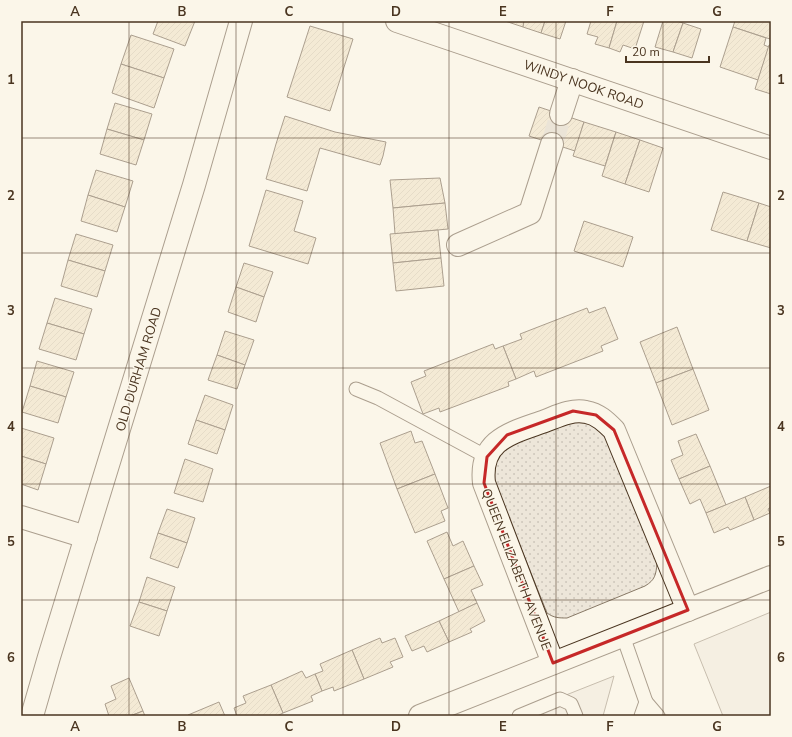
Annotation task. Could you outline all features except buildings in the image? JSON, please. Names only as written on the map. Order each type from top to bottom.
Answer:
[{"type":"street","name":"OLD DURHAM ROAD","points":[[32,716],[194,185],[241,21]]},
{"type":"street","name":"WINDY NOOK ROAD","points":[[396,21],[771,148]]},
{"type":"street","points":[[561,114],[572,80]]},
{"type":"street","points":[[458,245],[530,213],[552,144]]},
{"type":"street","name":"QUEEN ELIZABETH AVENUE","points":[[553,663],[484,483],[483,474],[487,457],[495,444],[507,435],[573,411],[586,412],[596,415],[606,421],[614,430],[688,610]]},
{"type":"street","points":[[21,517],[86,537]]},
{"type":"street","name":"QUEEN ELIZABETH AVENUE","points":[[427,715],[553,663],[771,577]]},
{"type":"lane","points":[[356,389],[378,398],[487,457]]},
{"type":"lane","points":[[623,636],[646,702],[648,716]]},
{"type":"lane","points":[[520,716],[560,699],[571,704],[576,716]]},
{"type":"lane","points":[[641,716],[646,702]]},
{"type":"lane","points":[[646,702],[658,716]]},
{"type":"highlighted area","points":[[573,411],[596,415],[614,430],[688,610],[553,663],[484,483],[487,457],[507,435]]},
{"type":"shaded area","points":[[573,420],[594,425],[601,431],[609,442],[657,563],[654,577],[651,582],[645,586],[567,618],[561,618],[554,617],[547,613],[496,486],[494,479],[494,466],[501,453],[517,441]]},
{"type":"shaded area","points":[[771,612],[771,716],[723,716],[694,644]]},
{"type":"shaded area","points":[[614,676],[603,716],[513,716]]},
{"type":"tunnel","points":[[552,144],[561,114]]}]
